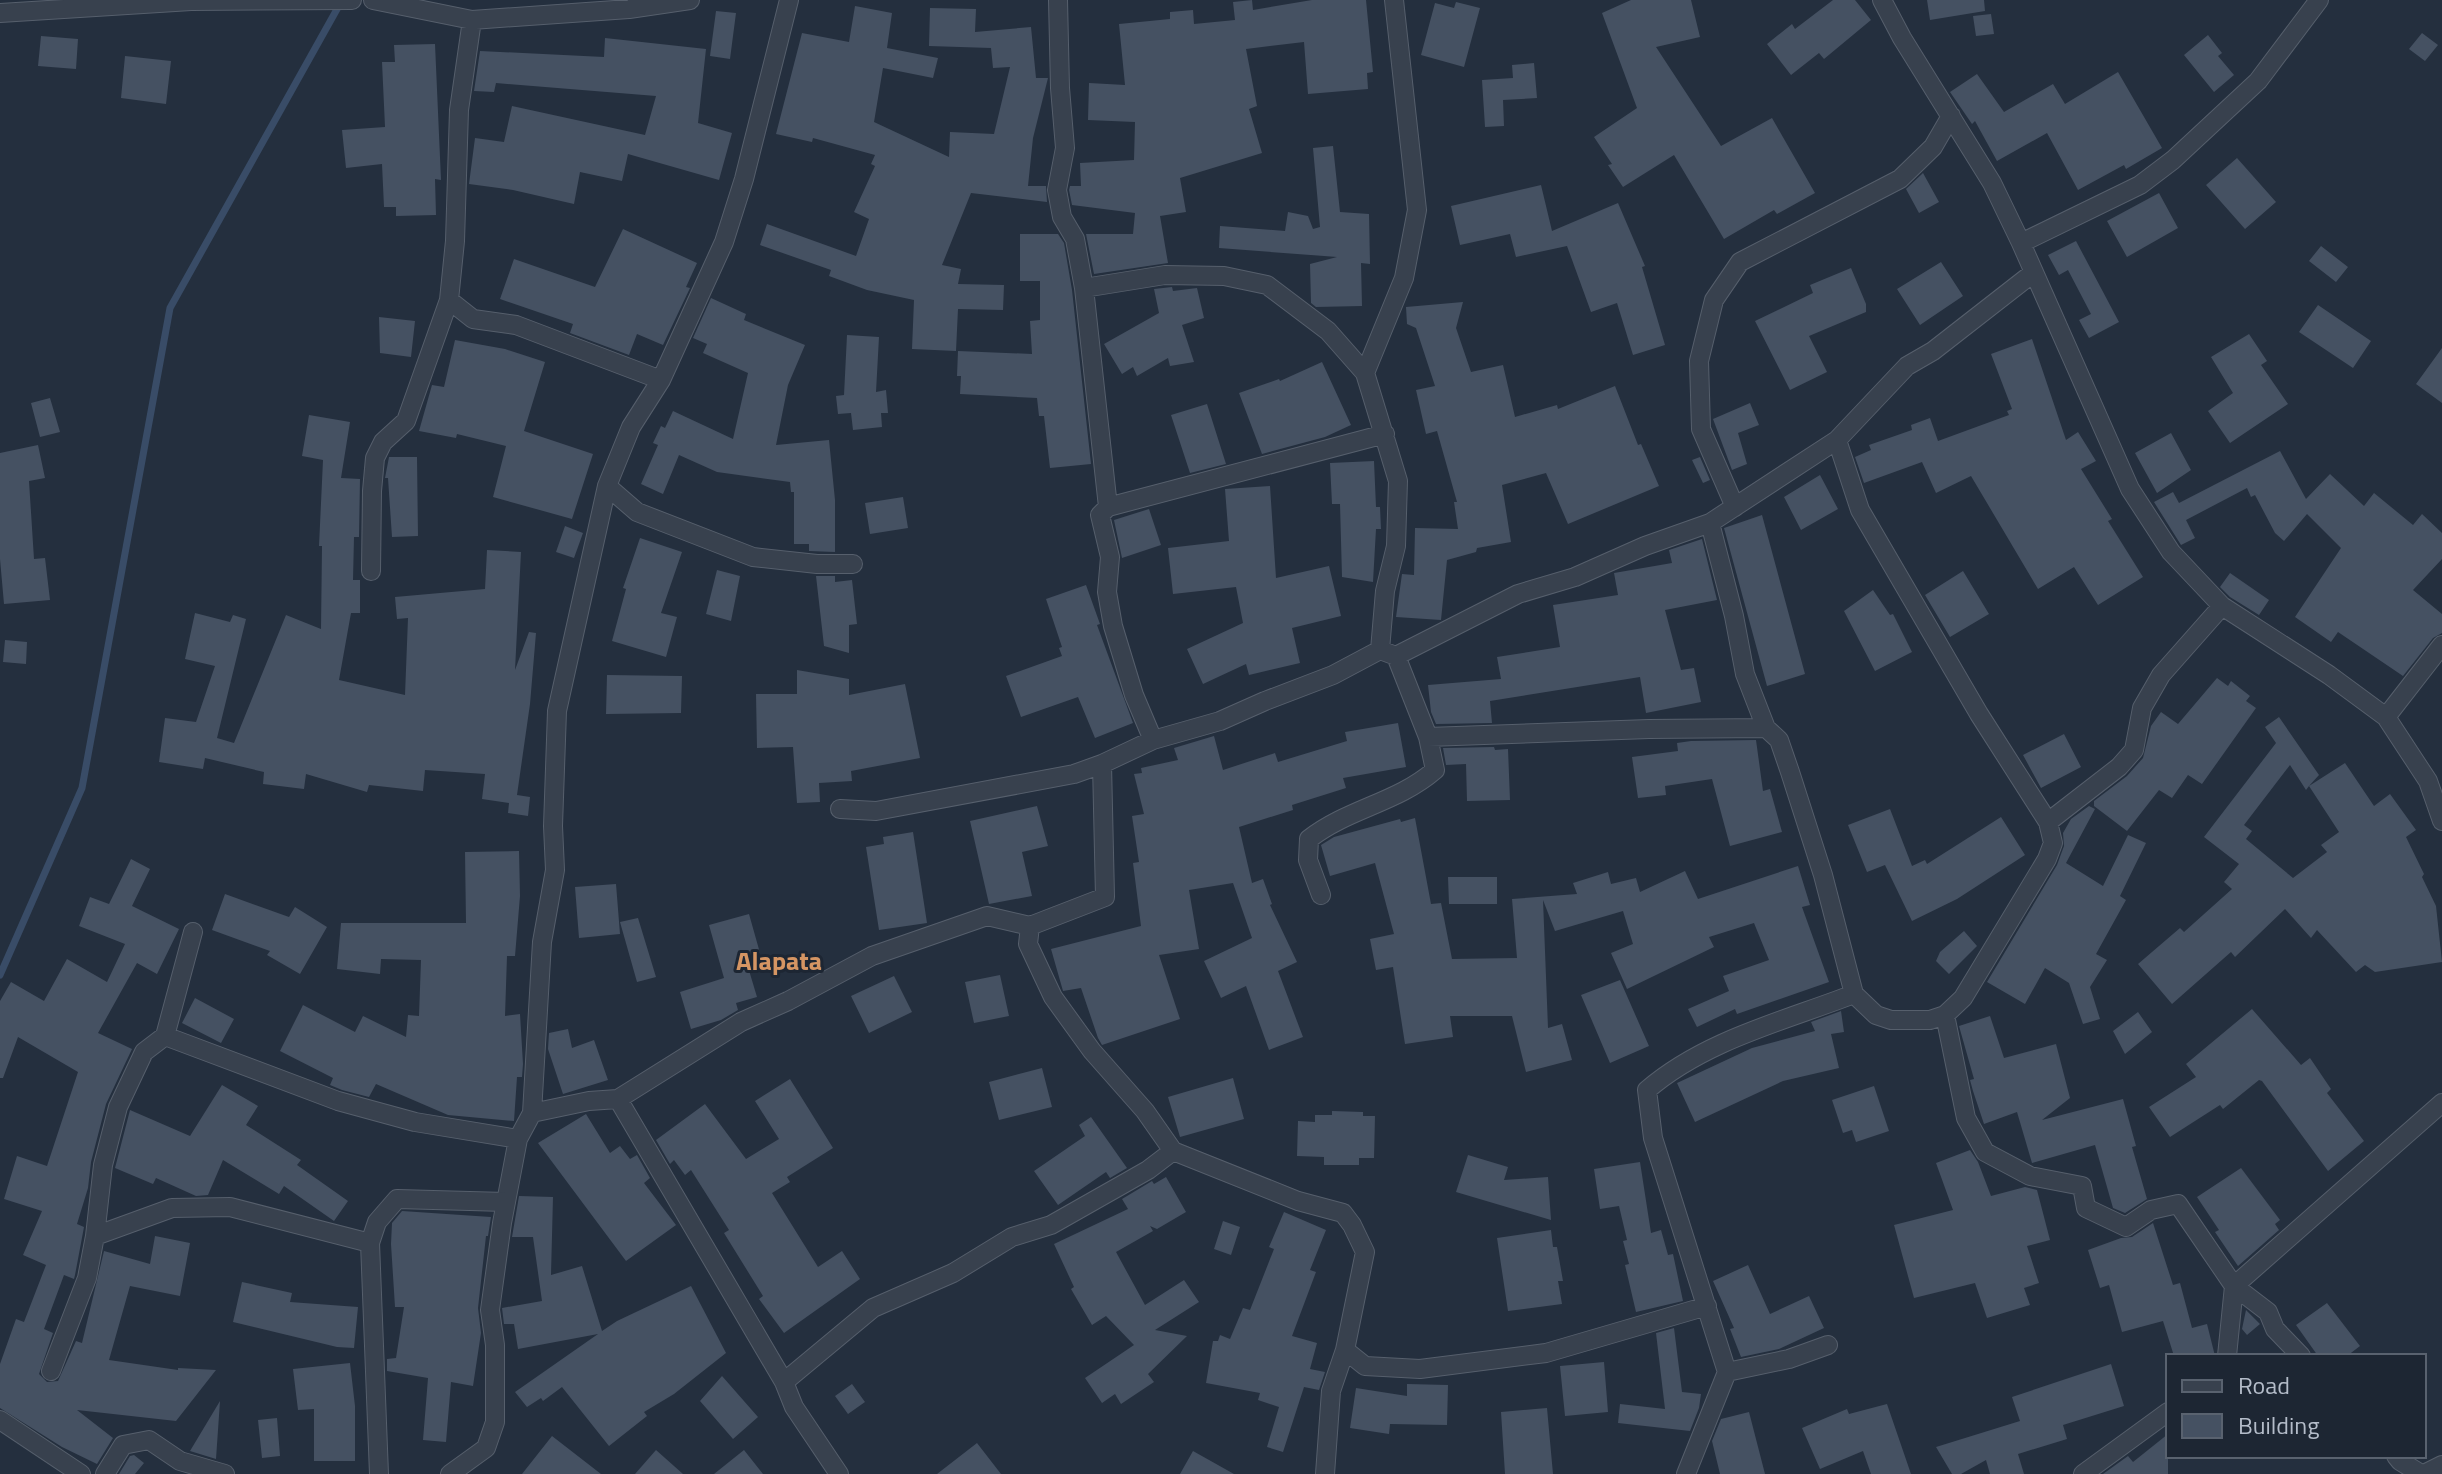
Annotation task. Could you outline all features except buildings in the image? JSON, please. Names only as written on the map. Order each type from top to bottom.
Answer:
[{"type":"street","points":[[0,13],[191,1],[352,0]]},
{"type":"street","points":[[373,0],[472,20],[629,9],[690,0]]},
{"type":"street","points":[[450,1474],[474,1467],[486,1448],[495,1422],[495,1345],[490,1310],[518,1139],[532,1113],[542,942],[555,870],[553,826],[557,711],[607,486],[631,427],[661,380],[724,242],[744,179],[789,0]]},
{"type":"street","points":[[1058,0],[1065,148],[1057,190],[1062,217],[1075,239],[1084,288],[1108,507]]},
{"type":"street","points":[[1365,373],[1404,278],[1417,210],[1394,0]]},
{"type":"street","points":[[1882,0],[1992,183],[2130,489],[2171,552],[2222,606],[2329,675],[2386,717],[2428,781],[2442,821]]},
{"type":"street","points":[[2021,243],[2140,185],[2173,160],[2258,81],[2319,0]]},
{"type":"street","points":[[371,571],[375,458],[383,442],[406,421],[449,300],[455,241],[459,110],[472,20]]},
{"type":"street","points":[[1735,507],[1701,429],[1699,361],[1714,300],[1740,262],[1900,179],[1933,147],[1951,116]]},
{"type":"street","points":[[840,809],[876,811],[1074,774],[1153,740],[1220,721],[1388,653],[1518,594],[1575,577],[1645,546],[1710,523],[1837,440],[1907,366],[1933,351],[2033,273]]},
{"type":"street","points":[[1084,288],[1165,275],[1224,276],[1267,285],[1328,331],[1365,373],[1398,481],[1396,546],[1385,591],[1388,653],[1428,737],[1435,770],[1417,786],[1330,823],[1309,839],[1308,860],[1321,895]]},
{"type":"street","points":[[449,300],[473,319],[516,325],[661,380]]},
{"type":"street","points":[[1153,740],[1134,695],[1113,626],[1107,592],[1110,557],[1100,515],[1108,507],[1385,434]]},
{"type":"street","points":[[1710,523],[1745,674],[1766,728],[1779,740],[1790,772],[1823,875],[1854,994],[1876,1015],[1891,1020],[1930,1020],[1945,1015],[1963,998],[2047,859],[2053,843],[2048,822],[1979,714],[1860,510],[1837,440]]},
{"type":"street","points":[[607,486],[637,512],[753,557],[817,564],[853,564]]},
{"type":"street","points":[[2048,822],[2119,767],[2134,750],[2142,708],[2161,675],[2222,606]]},
{"type":"street","points":[[2386,717],[2442,645]]},
{"type":"street","points":[[1428,737],[1766,728]]},
{"type":"street","points":[[532,1113],[589,1101],[618,1099],[741,1022],[872,956],[987,916],[1030,926],[1105,897],[1102,764]]},
{"type":"street","points":[[1030,926],[1028,944],[1053,997],[1092,1051],[1145,1111],[1173,1151],[1298,1201],[1343,1213],[1352,1225],[1365,1252],[1345,1350],[1331,1391],[1325,1474]]},
{"type":"street","points":[[51,1371],[87,1278],[103,1165],[118,1107],[144,1052],[165,1036],[193,932]]},
{"type":"street","points":[[1686,1474],[1727,1372],[1653,1138],[1647,1090],[1671,1069],[1750,1032],[1854,994]]},
{"type":"street","points":[[1945,1015],[1966,1118],[1985,1152],[2030,1176],[2082,1186],[2086,1208],[2126,1227],[2151,1210],[2178,1204],[2234,1286],[2268,1312],[2275,1329],[2299,1354]]},
{"type":"street","points":[[165,1036],[338,1101],[415,1122],[518,1139]]},
{"type":"street","points":[[618,1099],[784,1382],[794,1407],[839,1474]]},
{"type":"street","points":[[2227,1354],[2234,1286],[2442,1103]]},
{"type":"street","points":[[784,1382],[873,1308],[953,1273],[1012,1237],[1051,1225],[1148,1170],[1173,1151]]},
{"type":"street","points":[[379,1474],[370,1243],[377,1222],[397,1199],[506,1202]]},
{"type":"street","points":[[95,1236],[172,1208],[230,1207],[370,1243]]},
{"type":"street","points":[[1345,1350],[1365,1366],[1420,1369],[1546,1353],[1707,1306]]},
{"type":"street","points":[[1727,1372],[1789,1359],[1828,1345]]},
{"type":"street","points":[[2083,1474],[2166,1413]]},
{"type":"street","points":[[0,1420],[81,1474]]},
{"type":"street","points":[[105,1474],[123,1445],[149,1440],[180,1461],[225,1474]]},
{"type":"street","points":[[2398,1458],[2423,1474],[2442,1465]]},
{"type":"waterway","points":[[0,975],[82,788],[170,308],[341,2]]},
{"type":"district","name":"Alapata","points":[[779,960]]}]
